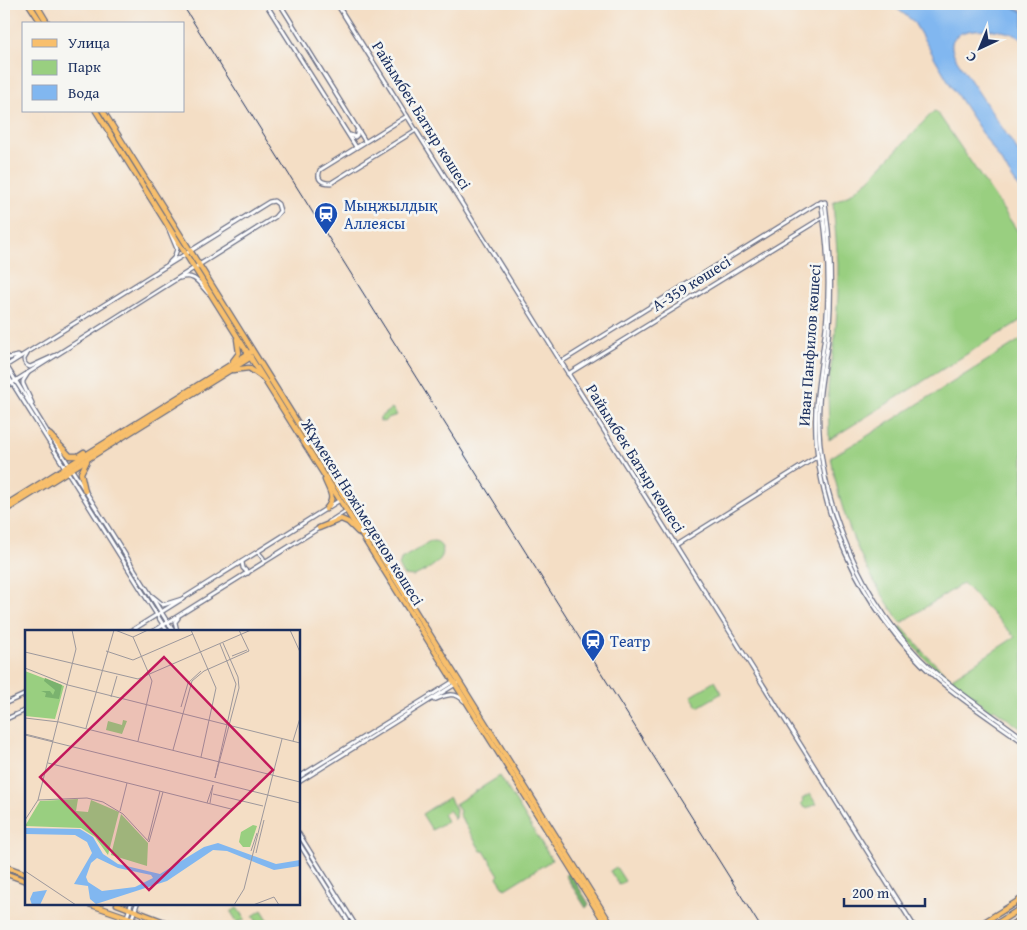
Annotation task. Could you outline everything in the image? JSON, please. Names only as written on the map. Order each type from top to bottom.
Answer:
[{"type":"main road","points":[[29,4],[41,22]]},
{"type":"main road","points":[[36,4],[47,22]]},
{"type":"main road","name":"Жұмекен Нәжімеденов көшесі","points":[[97,112],[166,223],[187,252]]},
{"type":"main road","name":"Жұмекен Нәжімеденов көшесі","points":[[103,112],[187,252],[342,499]]},
{"type":"main road","name":"Жұмекен Нәжімеденов көшесі","points":[[196,266],[213,298],[252,354],[264,379],[321,469],[349,509],[607,926]]},
{"type":"main road","points":[[230,365],[239,353],[237,335]]},
{"type":"main road","points":[[4,511],[97,448],[230,365],[252,354]]},
{"type":"main road","points":[[4,506],[68,468],[89,459],[229,371],[252,354]]},
{"type":"main road","points":[[229,371],[249,368],[264,379]]},
{"type":"main road","points":[[50,435],[70,456],[78,456],[97,448]]},
{"type":"main road","points":[[85,491],[81,473],[89,459]]},
{"type":"main road","points":[[321,469],[332,495],[332,502],[326,509]]},
{"type":"main road","name":"Жұмекен Нәжімеденов көшесі","points":[[349,509],[364,538],[612,926]]},
{"type":"main road","points":[[319,528],[344,519],[364,538]]},
{"type":"main road","points":[[4,866],[25,874]]},
{"type":"main road","points":[[4,873],[25,881]]},
{"type":"main road","points":[[978,926],[1023,898]]},
{"type":"main road","points":[[92,905],[152,926]]},
{"type":"main road","points":[[132,907],[175,926]]},
{"type":"main road","points":[[993,926],[1023,907]]},
{"type":"main road","points":[[1009,926],[1023,918]]},
{"type":"street","points":[[266,4],[356,147]]},
{"type":"street","points":[[280,4],[365,141]]},
{"type":"street","name":"Райымбек Батыр көшесі","points":[[337,4],[914,926]]},
{"type":"street","points":[[407,116],[320,170],[318,176],[320,180],[323,183],[331,183],[416,130]]},
{"type":"street","points":[[347,132],[353,137],[357,135],[355,125]]},
{"type":"street","points":[[4,366],[269,202],[274,201],[279,206],[280,211],[275,217],[4,388]]},
{"type":"street","name":"Иван Панфилов көшесі","points":[[561,362],[823,202],[828,289],[826,325],[816,406],[819,455],[829,508],[844,547],[865,589],[888,625],[909,651],[947,687],[1023,742]]},
{"type":"street","name":"А-359 көшесі","points":[[568,374],[825,216]]},
{"type":"street","points":[[164,267],[174,258],[178,249],[167,229],[166,223]]},
{"type":"street","points":[[174,279],[186,276],[195,278],[213,298]]},
{"type":"street","points":[[48,340],[26,356],[24,362],[26,366],[30,367],[49,356],[56,355]]},
{"type":"street","points":[[4,355],[12,358],[23,355]]},
{"type":"street","points":[[4,366],[16,380],[68,468]]},
{"type":"street","points":[[4,366],[12,383],[68,468],[159,614],[172,630]]},
{"type":"street","points":[[29,372],[23,380],[23,384],[35,411]]},
{"type":"street","points":[[676,546],[819,455]]},
{"type":"street","name":"Иван Панфилов көшесі","points":[[819,455],[846,545],[864,581],[886,617],[912,649],[931,668],[956,690],[1023,738]]},
{"type":"street","points":[[73,476],[85,491],[147,590],[159,614]]},
{"type":"street","points":[[133,630],[342,499]]},
{"type":"street","points":[[156,630],[349,509]]},
{"type":"street","points":[[258,552],[264,558],[263,563]]},
{"type":"street","points":[[242,562],[243,568],[248,573]]},
{"type":"street","points":[[147,590],[163,605],[185,598]]},
{"type":"street","points":[[177,630],[175,622],[180,616]]},
{"type":"street","points":[[166,624],[167,630]]},
{"type":"street","points":[[300,781],[420,707],[456,681]]},
{"type":"street","points":[[300,775],[456,681]]},
{"type":"street","points":[[4,704],[25,694]]},
{"type":"street","points":[[420,707],[451,694],[459,696],[476,716]]},
{"type":"street","points":[[4,720],[25,710]]},
{"type":"street","points":[[300,836],[356,926]]},
{"type":"street","points":[[300,845],[350,926]]},
{"type":"street","points":[[129,926],[132,907]]},
{"type":"street","points":[[124,926],[130,917]]},
{"type":"green space","points":[[934,111],[937,112],[1023,239],[1023,319],[829,440],[828,387],[835,339],[838,296],[838,263],[833,203],[849,195],[869,179]]},
{"type":"green space","points":[[1023,338],[1023,730],[994,709],[991,712],[983,704],[957,688],[919,653],[922,651],[950,678],[977,698],[952,678],[1015,637],[963,583],[901,623],[876,584],[856,544],[841,503],[831,457]]},
{"type":"green space","points":[[392,408],[397,415],[388,418],[384,422],[380,421],[380,417]]},
{"type":"green space","points":[[430,542],[441,546],[443,551],[439,561],[414,576],[403,575],[399,567],[401,559]]},
{"type":"green space","points":[[901,626],[922,650],[919,652],[900,630]]},
{"type":"green space","points":[[715,681],[722,693],[698,707],[691,696]]},
{"type":"green space","points":[[500,776],[552,860],[505,889],[497,877],[499,875],[484,851],[481,851],[455,804]]},
{"type":"green space","points":[[810,794],[816,804],[807,809],[801,803],[802,799]]},
{"type":"green space","points":[[449,797],[456,810],[455,818],[453,820],[454,817],[449,810],[443,814],[447,821],[432,830],[422,814]]},
{"type":"green space","points":[[616,867],[625,881],[619,885],[610,871]]},
{"type":"green space","points":[[570,873],[589,904],[586,908],[565,875]]},
{"type":"green space","points":[[237,908],[245,919],[238,923],[231,912]]},
{"type":"green space","points":[[262,910],[272,926],[260,926],[253,916]]},
{"type":"water","points":[[884,4],[1007,4],[1023,12],[1023,39],[1003,31],[974,30],[957,35],[953,41],[952,48],[958,62],[1023,159],[1023,194],[953,89],[913,21],[896,8]]},
{"type":"tram line","points":[[182,4],[760,926]]},
{"type":"place","name":"Мыңжылдық Аллеясы","points":[[326,235]]},
{"type":"place","name":"Театр","points":[[593,662]]}]
